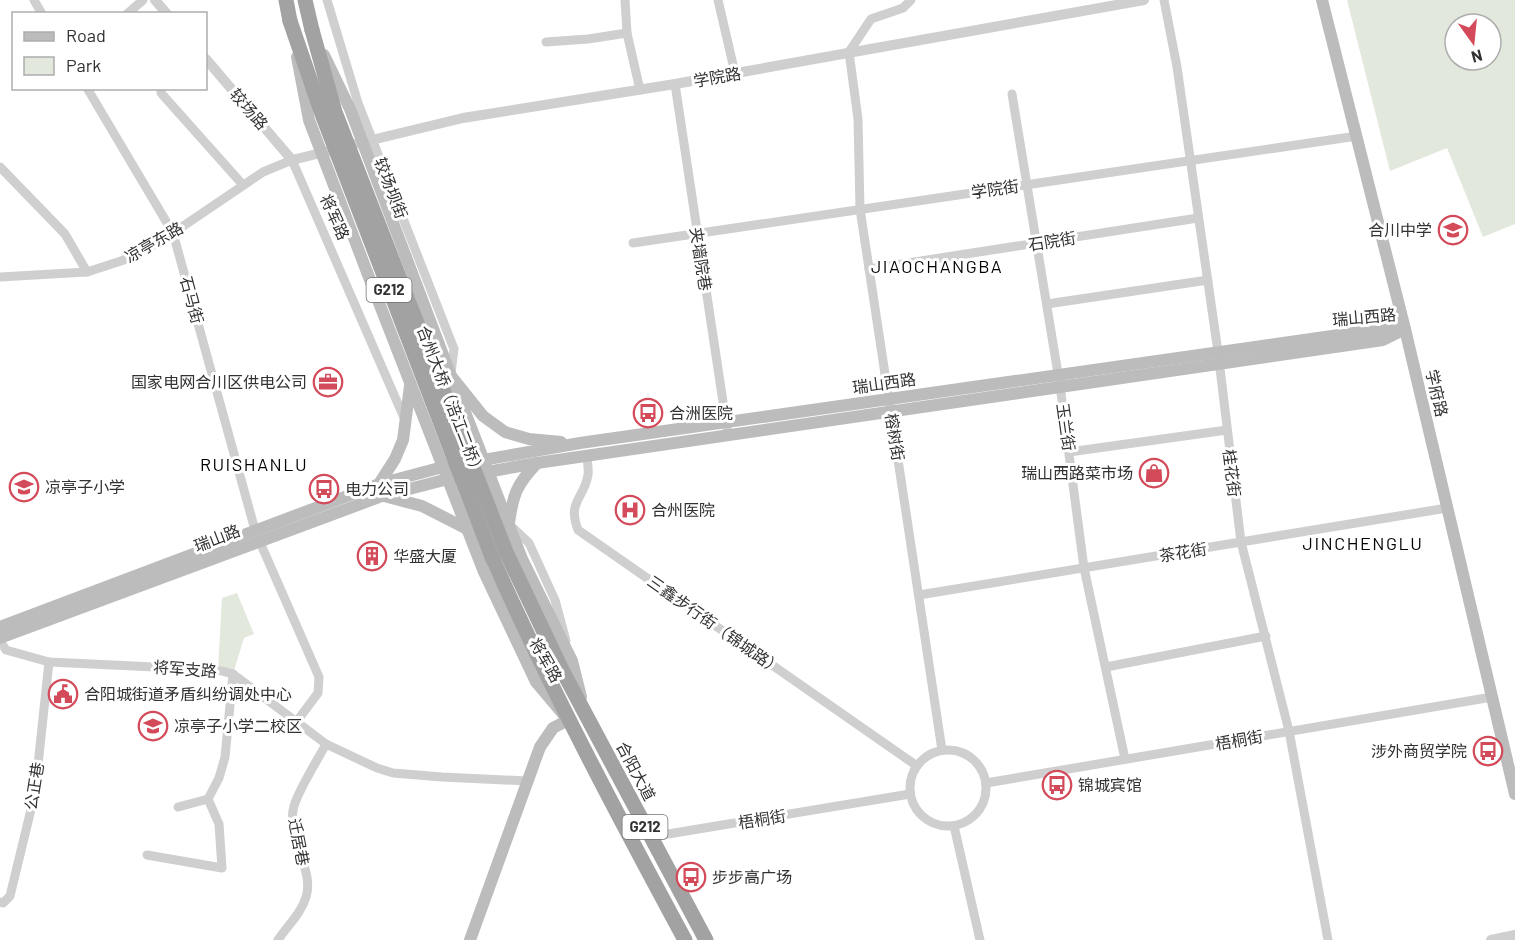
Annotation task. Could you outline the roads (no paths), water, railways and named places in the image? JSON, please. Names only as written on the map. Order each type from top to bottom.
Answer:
[{"type":"highway","name":"G212","points":[[286,0],[290,21]]},
{"type":"highway","name":"G212","points":[[305,0],[312,30]]},
{"type":"highway","name":"合州大桥（涪江二桥）","points":[[290,21],[322,114],[499,555],[585,713]]},
{"type":"highway","name":"合州大桥（涪江二桥）","points":[[312,30],[335,112],[499,555],[523,626],[568,720]]},
{"type":"highway","name":"合阳大道","points":[[585,713],[706,940]]},
{"type":"highway","name":"G212","points":[[568,720],[685,940]]},
{"type":"main road","name":"学府路","points":[[1322,0],[1405,329],[1515,794]]},
{"type":"main road","name":"将军路","points":[[290,21],[309,120],[467,530],[484,572],[536,682],[568,720]]},
{"type":"main road","name":"将军路","points":[[312,30],[350,109],[522,559],[572,661],[585,713]]},
{"type":"main road","name":"瑞山西路","points":[[442,467],[580,443],[727,428],[1219,358],[1381,329],[1405,329]]},
{"type":"main road","points":[[451,376],[483,416],[505,432],[529,439],[580,443]]},
{"type":"main road","points":[[410,385],[403,440],[381,490],[422,506],[467,530]]},
{"type":"main road","name":"瑞山西路","points":[[448,479],[727,428]]},
{"type":"main road","points":[[509,524],[512,499],[523,477],[537,463]]},
{"type":"main road","name":"瑞山路","points":[[0,627],[442,467]]},
{"type":"main road","name":"瑞山路","points":[[381,490],[448,479]]},
{"type":"main road","name":"瑞山路","points":[[0,639],[257,535]]},
{"type":"main road","points":[[470,940],[540,747],[553,728],[568,720]]},
{"type":"street","points":[[129,12],[143,0]]},
{"type":"street","points":[[155,0],[165,12]]},
{"type":"street","name":"较场坝街","points":[[327,0],[355,92],[454,349],[451,376]]},
{"type":"street","points":[[625,0],[627,33],[640,90]]},
{"type":"street","points":[[718,0],[735,73]]},
{"type":"street","points":[[849,52],[871,19],[903,8],[911,0]]},
{"type":"street","name":"学院路","points":[[292,160],[463,118],[675,84],[1144,0]]},
{"type":"street","name":"桂花街","points":[[1164,0],[1177,67],[1208,280],[1241,542],[1288,731],[1328,940]]},
{"type":"street","points":[[546,42],[627,33]]},
{"type":"street","name":"榕树街","points":[[849,52],[858,119],[860,209],[942,750]]},
{"type":"street","name":"较场路","points":[[207,60],[292,160]]},
{"type":"street","name":"夹墙院巷","points":[[675,84],[727,428]]},
{"type":"street","name":"石马街","points":[[88,90],[173,233],[257,535],[319,677],[318,693],[297,721]]},
{"type":"street","points":[[161,90],[161,93],[243,185]]},
{"type":"street","name":"玉兰街","points":[[1012,94],[1059,381],[1084,568],[1125,759]]},
{"type":"street","name":"学院街","points":[[633,243],[1357,136]]},
{"type":"street","name":"凉亭东路","points":[[0,277],[87,272],[129,258],[173,233],[263,172],[292,160]]},
{"type":"street","name":"将军路","points":[[292,160],[405,420]]},
{"type":"street","points":[[0,167],[65,234],[87,272]]},
{"type":"street","name":"石院街","points":[[869,269],[1198,218]]},
{"type":"street","points":[[1047,304],[1208,280]]},
{"type":"street","points":[[1069,452],[1227,430]]},
{"type":"street","name":"三鑫步行街（锦城路）","points":[[587,455],[588,475],[575,505],[573,518],[578,530],[917,766]]},
{"type":"street","name":"茶花街","points":[[919,595],[1447,508]]},
{"type":"street","points":[[1106,667],[1266,636]]},
{"type":"street","name":"将军支路","points":[[0,639],[6,650],[49,662],[218,670],[233,674],[326,744],[377,768],[442,777],[527,782]]},
{"type":"street","name":"公正巷","points":[[0,902],[3,903],[10,896],[35,793],[49,662]]},
{"type":"street","points":[[178,807],[208,799],[219,778],[225,757],[233,674]]},
{"type":"street","name":"梧桐街","points":[[986,783],[1491,697]]},
{"type":"street","name":"迁居巷","points":[[278,940],[290,927],[307,895],[307,880],[292,819],[294,806],[326,744]]},
{"type":"street","points":[[942,750],[954,751],[971,758],[982,771],[986,783],[984,800],[975,816],[965,823],[954,826],[930,823],[914,806],[910,794],[910,784],[917,766],[924,759],[942,750]]},
{"type":"street","name":"梧桐街","points":[[650,837],[910,794]]},
{"type":"street","points":[[147,855],[222,868],[219,824],[208,799]]},
{"type":"street","points":[[954,826],[980,940]]},
{"type":"street","points":[[1491,940],[1515,935]]},
{"type":"place","name":"合川中学","points":[[1453,230]]},
{"type":"place","name":"国家电网合川区供电公司","points":[[328,382]]},
{"type":"place","name":"合洲医院","points":[[648,413]]},
{"type":"place","name":"瑞山西路菜市场","points":[[1154,473]]},
{"type":"place","name":"凉亭子小学","points":[[24,487]]},
{"type":"place","name":"电力公司","points":[[324,489]]},
{"type":"place","name":"合州医院","points":[[630,510]]},
{"type":"place","name":"华盛大厦","points":[[372,556]]},
{"type":"place","name":"合阳城街道矛盾纠纷调处中心","points":[[63,694]]},
{"type":"place","name":"凉亭子小学二校区","points":[[153,726]]},
{"type":"place","name":"涉外商贸学院","points":[[1488,751]]},
{"type":"place","name":"锦城宾馆","points":[[1057,785]]},
{"type":"place","name":"步步高广场","points":[[691,877]]},
{"type":"district","name":"JIAOCHANGBA","points":[[937,267]]},
{"type":"district","name":"RUISHANLU","points":[[254,465]]},
{"type":"district","name":"JINCHENGLU","points":[[1363,544]]}]
